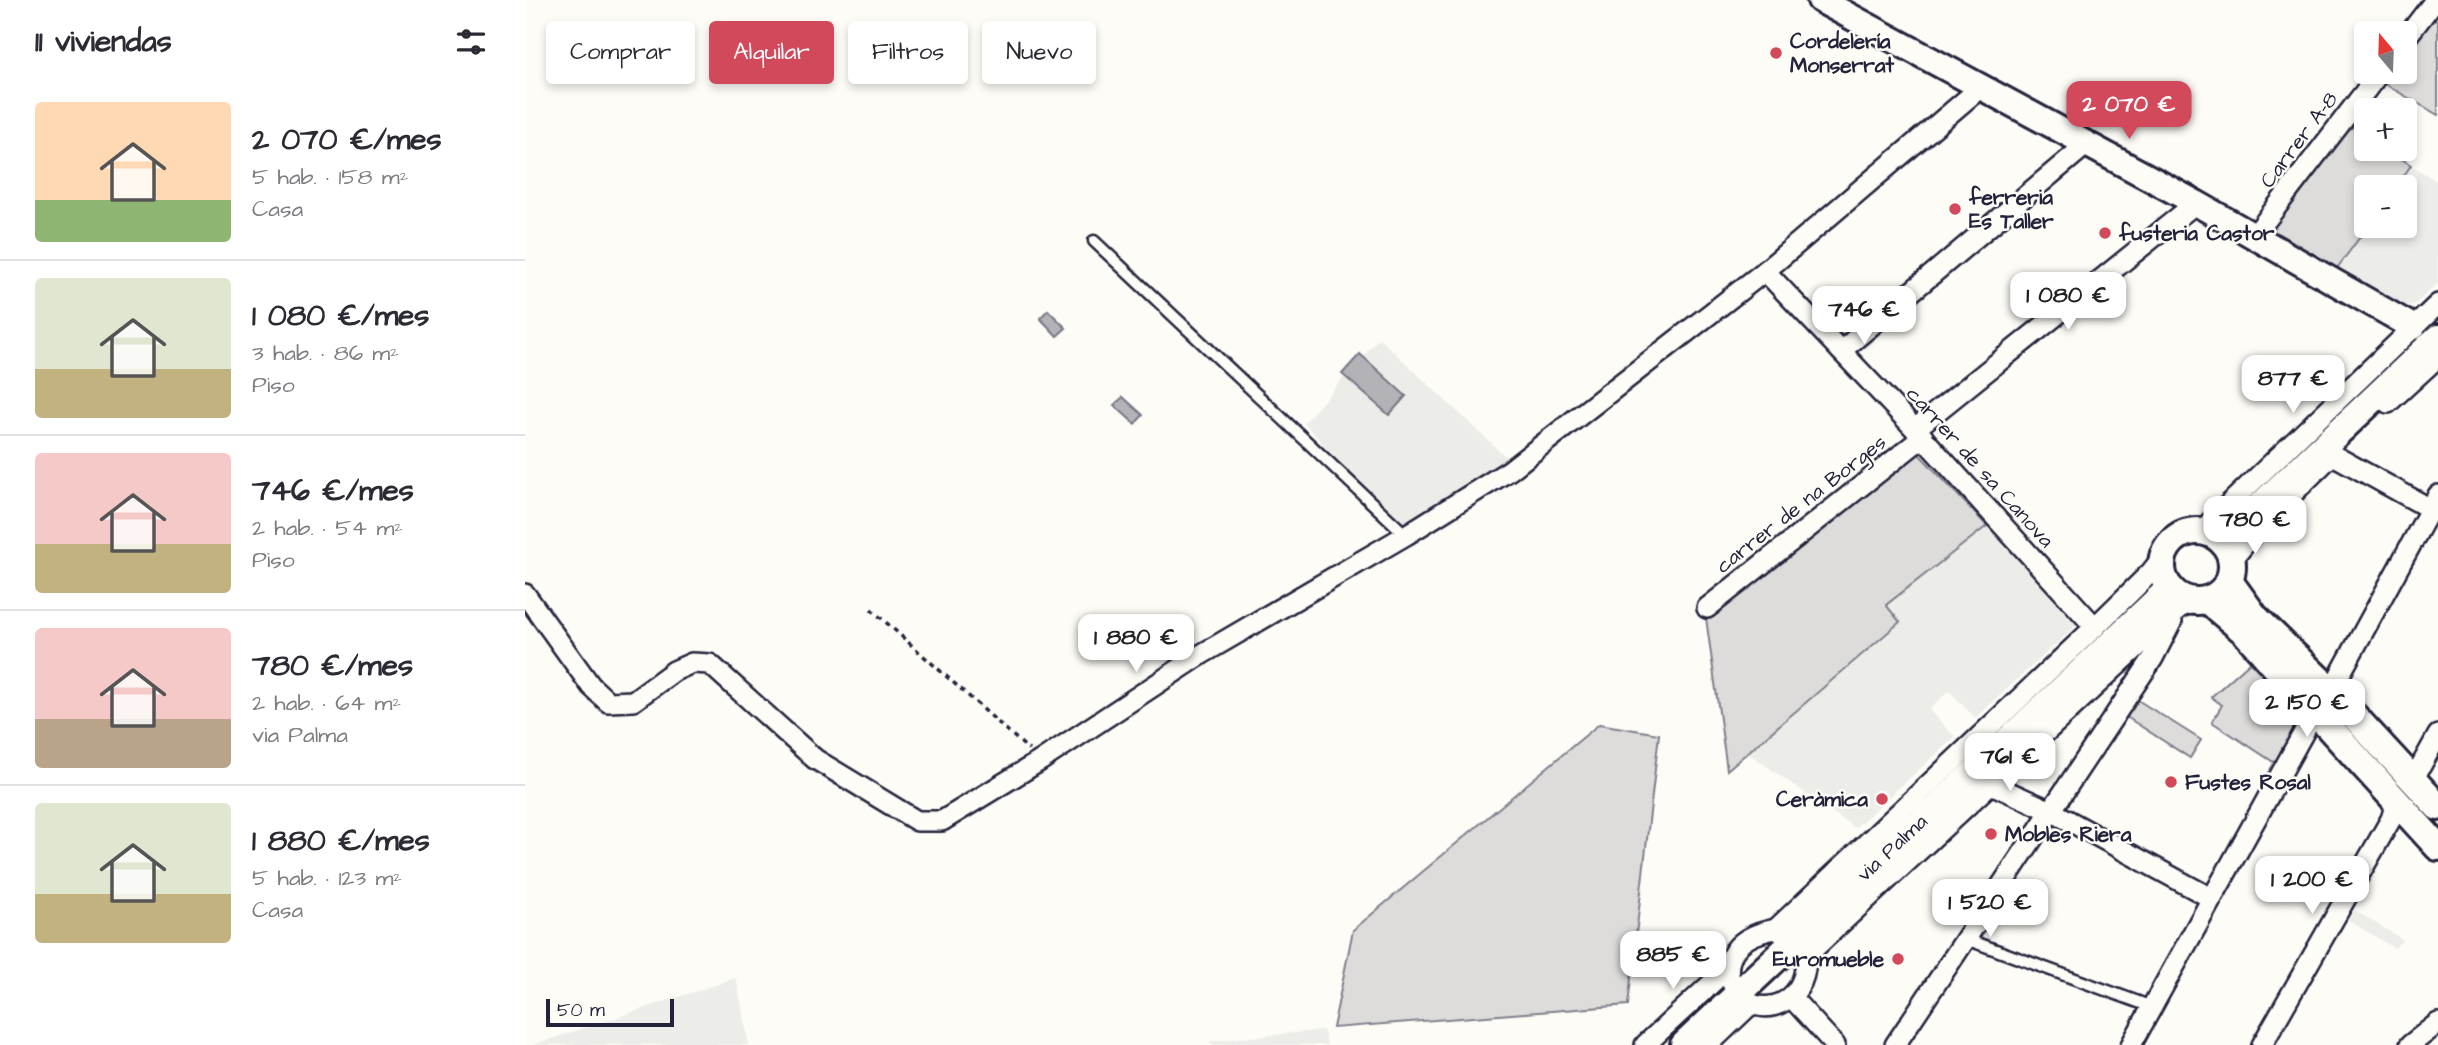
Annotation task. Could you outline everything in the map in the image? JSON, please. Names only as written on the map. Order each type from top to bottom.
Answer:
[{"type":"main road","points":[[2188,599],[2224,590],[2221,553],[2438,338]]},
{"type":"main road","points":[[2438,807],[2331,691],[2255,617],[2221,553],[2189,532],[2171,543],[2163,557],[2164,577],[2188,599],[2245,632],[2438,847]]},
{"type":"main road","name":"via Palma","points":[[1684,1045],[1744,999],[1792,942],[2188,599]]},
{"type":"street","points":[[1820,0],[2196,203],[2413,327]]},
{"type":"street","points":[[2417,23],[2434,0]]},
{"type":"street","name":"Carrer A-8","points":[[2254,236],[2371,84]]},
{"type":"street","points":[[525,594],[591,686],[608,702],[633,701],[674,671],[692,663],[711,664],[815,759],[917,821],[941,821],[1040,761],[1202,654],[1406,535],[1510,470],[1765,271],[1981,87]]},
{"type":"street","points":[[1841,351],[2087,144]]},
{"type":"street","name":"carrer de na Borges","points":[[1707,608],[2196,203]]},
{"type":"street","name":"carrer de sa Canova","points":[[1765,271],[1919,433],[2095,627]]},
{"type":"street","points":[[2221,553],[2413,327],[2438,304]]},
{"type":"street","points":[[2221,553],[2255,531],[2438,357]]},
{"type":"street","points":[[2410,366],[2438,357]]},
{"type":"street","points":[[2131,1045],[2315,712],[2331,691],[2435,506],[2333,454]]},
{"type":"street","name":"via Palma","points":[[1792,942],[2163,557]]},
{"type":"street","points":[[1895,1045],[2153,658],[2188,599]]},
{"type":"street","name":"via Palma","points":[[1792,942],[1991,784],[2188,599]]},
{"type":"street","points":[[2413,780],[2438,735]]},
{"type":"street","points":[[1991,784],[2051,811],[2211,898]]},
{"type":"street","points":[[2262,1045],[2391,819],[2396,803]]},
{"type":"street","points":[[1757,932],[1792,942],[1803,983],[1791,998],[1771,1006],[1744,999],[1728,976],[1735,948],[1757,932]]},
{"type":"street","points":[[1645,1045],[1728,968]]},
{"type":"street","points":[[1791,998],[1835,1045]]},
{"type":"street","points":[[1708,1045],[1744,999]]},
{"type":"street","points":[[2410,1045],[2438,1023]]},
{"type":"lane","points":[[1094,241],[1406,535]]},
{"type":"lane","points":[[1966,939],[2152,1007]]},
{"type":"path","points":[[871,609],[1040,761]]},
{"type":"shaded area","points":[[2430,16],[2438,21],[2438,115],[2417,103],[2417,98],[2409,98],[2385,84],[2417,84],[2417,32]]},
{"type":"shaded area","points":[[2348,124],[2354,128],[2354,161],[2405,161],[2411,165],[2404,175],[2354,175],[2354,238],[2359,238],[2335,271],[2266,233]]},
{"type":"shaded area","points":[[2411,165],[2438,182],[2438,283],[2414,305],[2406,306],[2335,271],[2359,238],[2417,238],[2417,175],[2404,175]]},
{"type":"shaded area","points":[[1048,310],[1066,328],[1057,336],[1040,318]]},
{"type":"shaded area","points":[[1379,338],[1508,459],[1406,535],[1304,423]]},
{"type":"shaded area","points":[[1360,354],[1406,396],[1389,415],[1342,374]]},
{"type":"shaded area","points":[[1123,397],[1143,415],[1135,424],[1114,405]]},
{"type":"shaded area","points":[[1910,452],[1919,454],[1987,526],[1886,605],[1900,622],[1727,770],[1706,618]]},
{"type":"shaded area","points":[[1987,526],[2078,624],[1975,718],[1949,691],[1929,710],[1955,737],[1855,828],[1748,753],[1900,622],[1886,605]]},
{"type":"shaded area","points":[[2250,662],[2298,713],[2298,721],[2275,763],[2212,722],[2222,705],[2211,697]]},
{"type":"shaded area","points":[[2136,699],[2201,740],[2190,758],[2125,716]]},
{"type":"shaded area","points":[[1599,724],[1659,734],[1628,1005],[1333,1028],[1353,930]]},
{"type":"shaded area","points":[[2354,910],[2403,940],[2394,948],[2348,920]]},
{"type":"shaded area","points":[[736,978],[749,1045],[533,1045]]},
{"type":"shaded area","points":[[1323,1030],[1327,1045],[1212,1045],[1210,1041]]},
{"type":"place","name":"Cordelería Monserrat","points":[[1776,53]]},
{"type":"place","name":"ferreria Es Taller","points":[[1955,209]]},
{"type":"place","name":"fusteria Castor","points":[[2105,233]]},
{"type":"place","name":"Fustes Rosal","points":[[2171,782]]},
{"type":"place","name":"Ceràmica","points":[[1882,799]]},
{"type":"place","name":"Mobles Riera","points":[[1991,834]]},
{"type":"place","name":"Euromueble","points":[[1898,959]]}]
